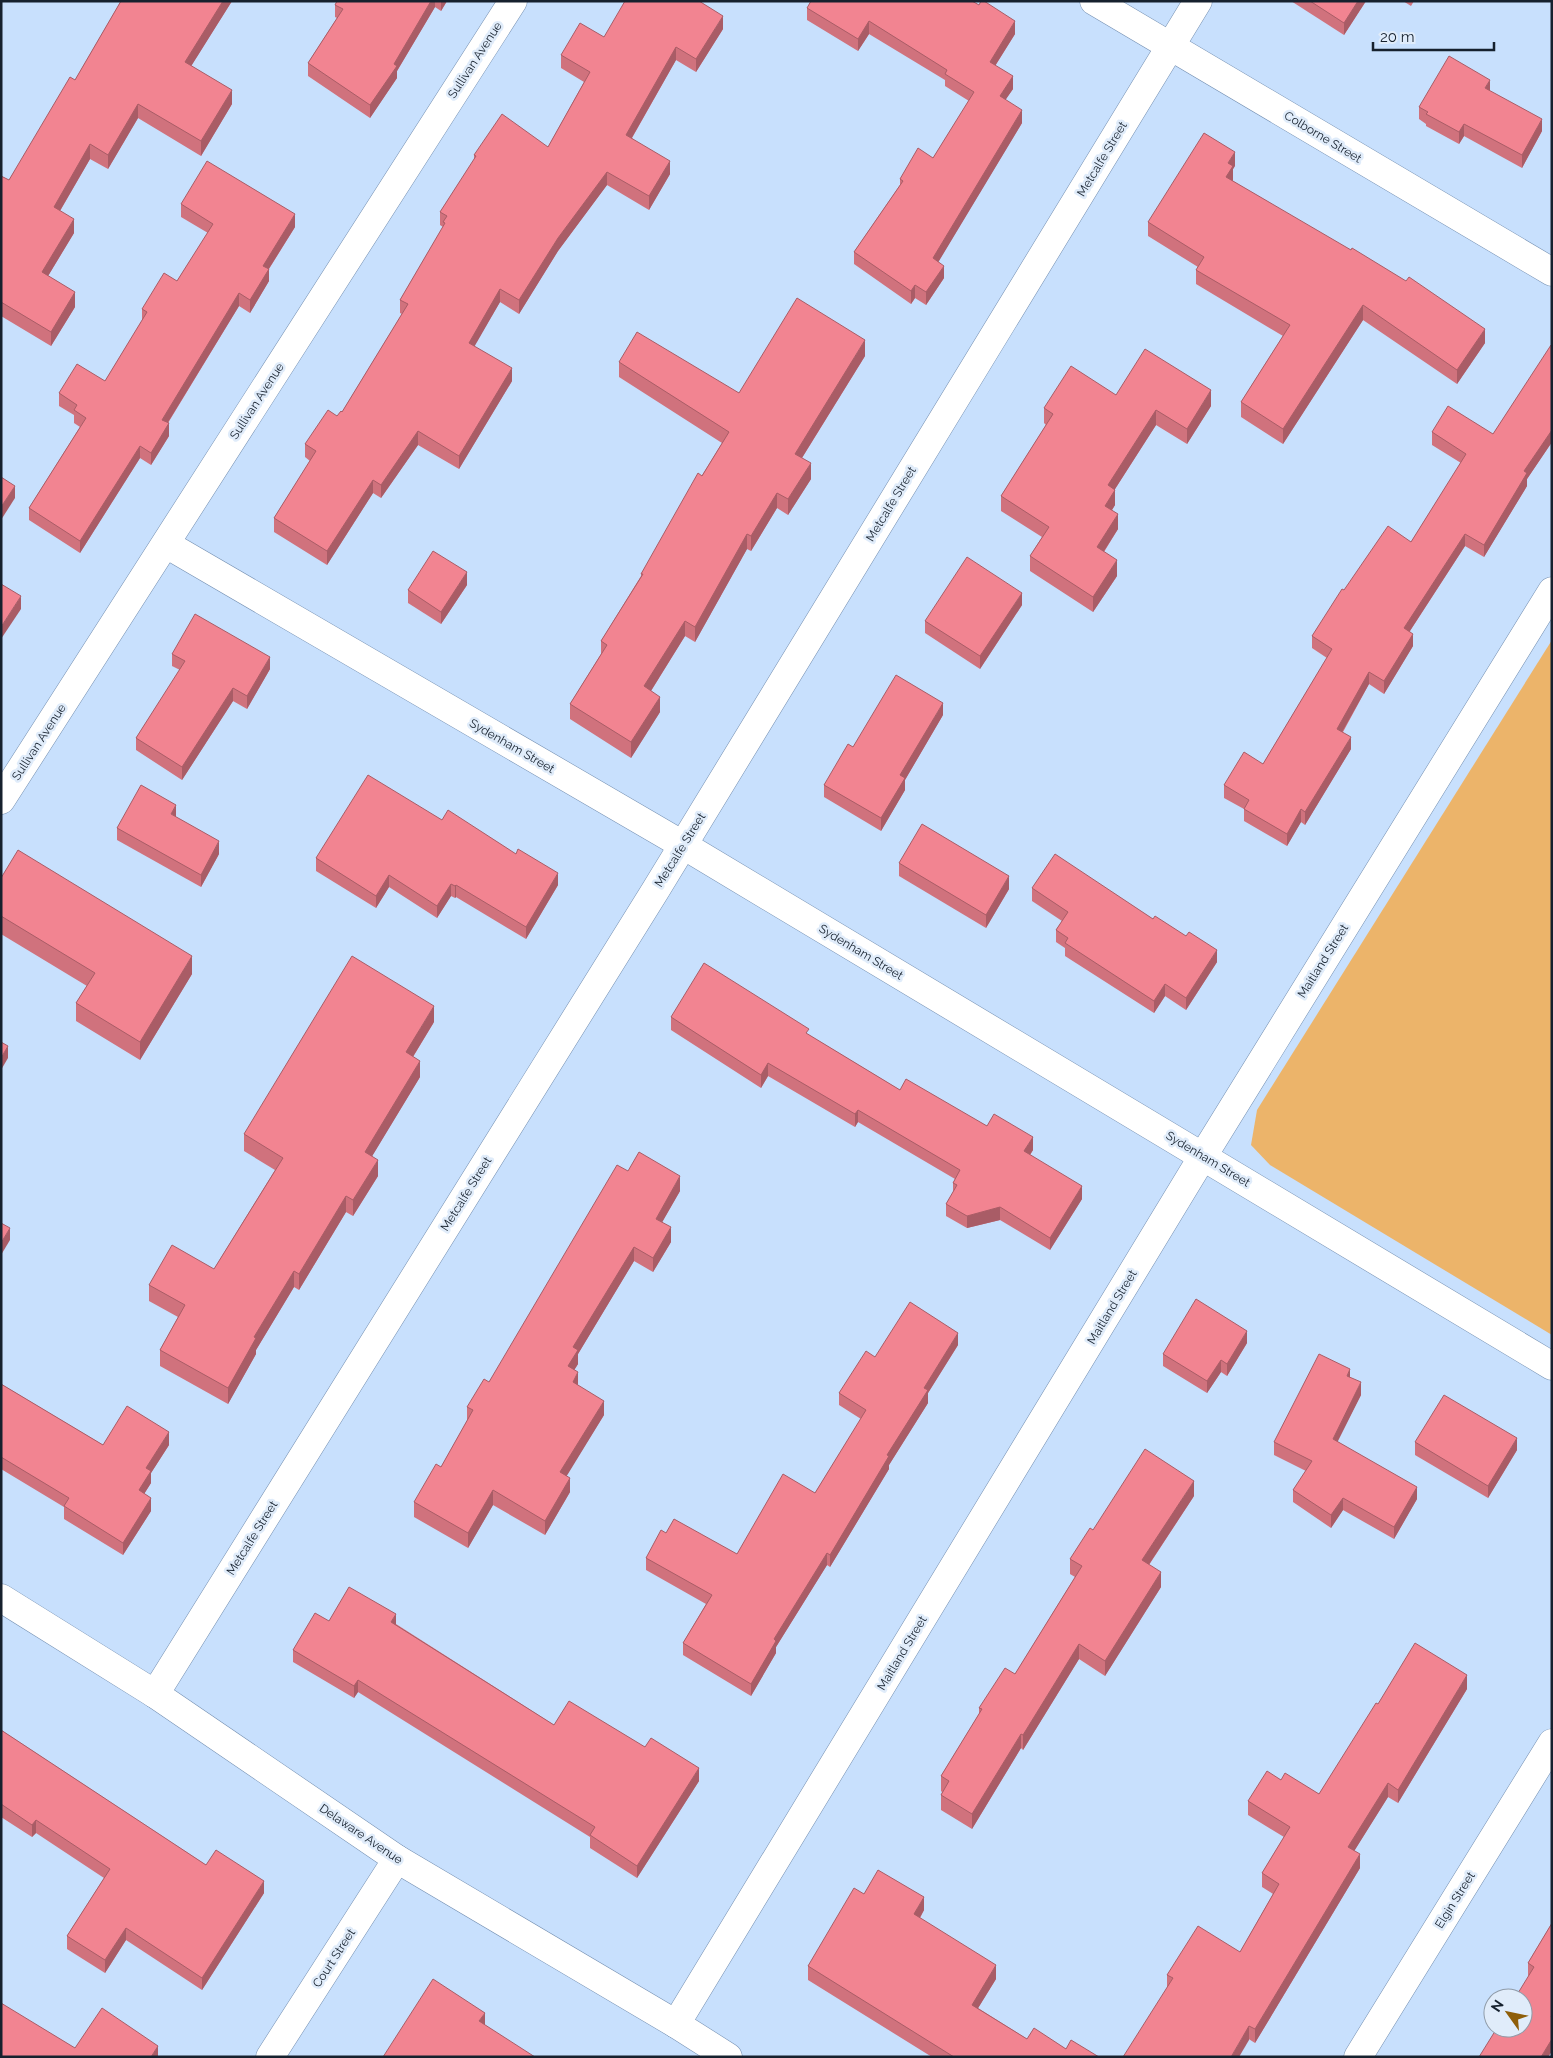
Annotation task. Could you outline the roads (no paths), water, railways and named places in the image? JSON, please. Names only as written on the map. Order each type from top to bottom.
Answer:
[{"type":"street","name":"Sullivan Avenue","points":[[1,800],[513,1]]},
{"type":"street","name":"Colborne Street","points":[[1094,1],[1552,272]]},
{"type":"street","name":"Metcalfe Street","points":[[155,1694],[683,845],[1198,1]]},
{"type":"street","name":"Sydenham Street","points":[[166,544],[683,845],[1552,1366]]},
{"type":"street","name":"Maitland Street","points":[[676,2024],[1203,1156],[1552,591]]},
{"type":"street","name":"Delaware Avenue","points":[[1,1598],[155,1694],[397,1859],[676,2024],[728,2057]]},
{"type":"street","name":"Elgin Street","points":[[1358,2057],[1552,1743]]},
{"type":"street","name":"Court Street","points":[[270,2057],[397,1859]]}]
